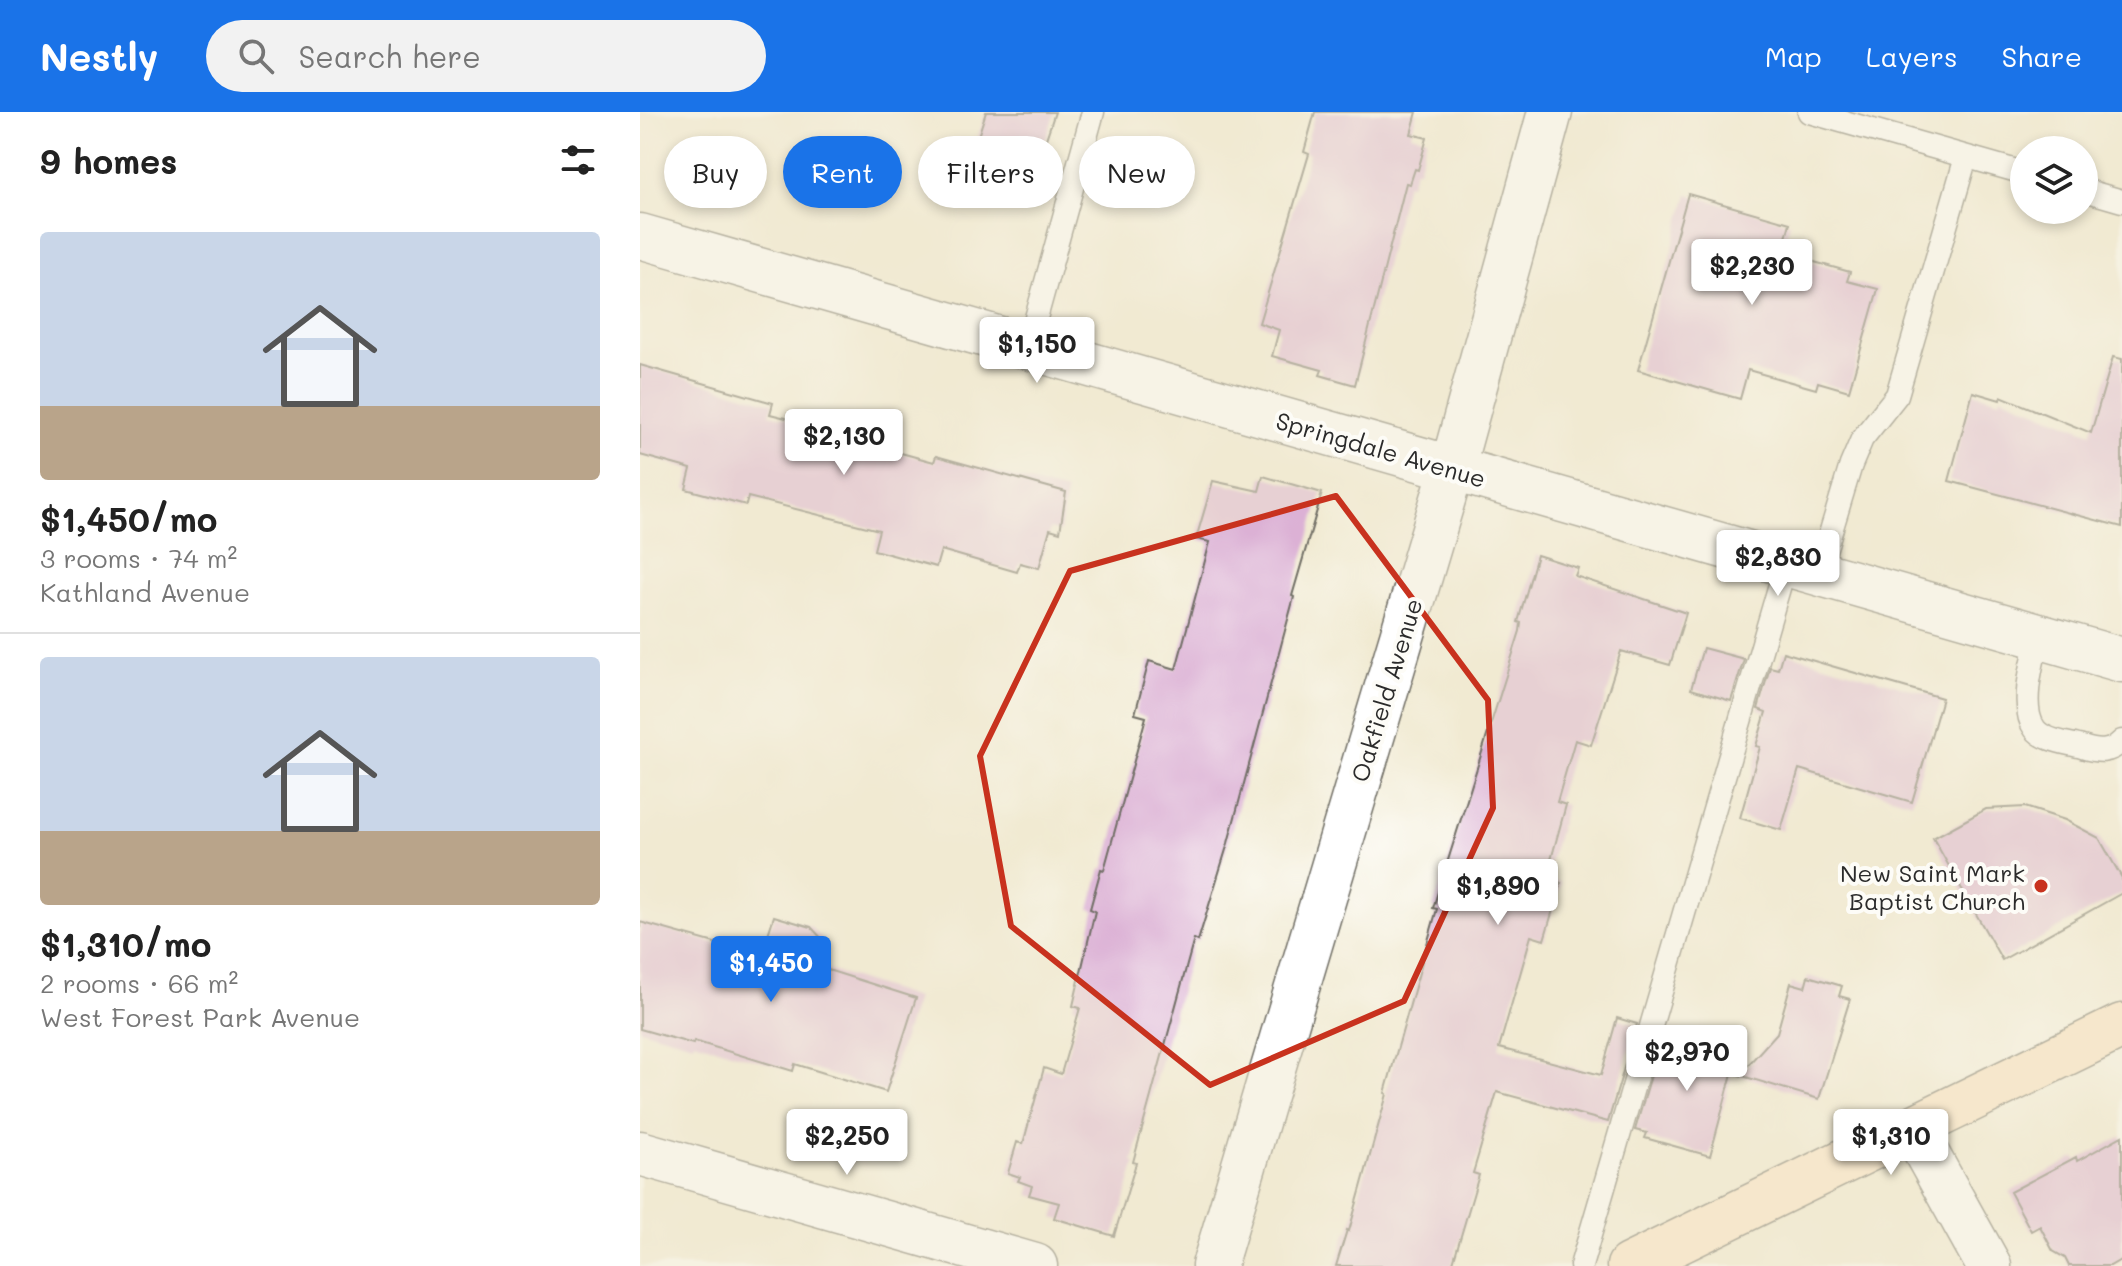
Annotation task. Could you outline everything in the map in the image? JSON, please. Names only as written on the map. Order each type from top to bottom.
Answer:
[{"type":"main road","points":[[1629,1266],[2122,1026]]},
{"type":"street","name":"Oakfield Avenue","points":[[1214,1266],[1452,469],[1550,112]]},
{"type":"street","name":"Springdale Avenue","points":[[640,236],[2122,660]]},
{"type":"street","points":[[1913,1129],[1989,1266]]},
{"type":"street","points":[[640,1153],[1017,1264]]},
{"type":"lane","points":[[1028,347],[1093,112]]},
{"type":"lane","points":[[1809,112],[2010,169]]},
{"type":"lane","points":[[1581,1266],[1802,569],[1862,439],[1897,395],[1966,157]]},
{"type":"lane","points":[[2098,194],[2122,201]]},
{"type":"lane","points":[[2039,636],[2029,677],[2028,702],[2036,731],[2100,753],[2122,741]]},
{"type":"highlighted area","points":[[1336,496],[1488,700],[1493,808],[1404,1001],[1210,1085],[1011,926],[980,756],[1070,571]]},
{"type":"building","points":[[986,112],[1055,112],[1047,136],[978,136]]},
{"type":"building","points":[[1315,112],[1417,112],[1411,134],[1427,138],[1418,170],[1415,169],[1410,184],[1406,183],[1355,385],[1320,375],[1322,370],[1272,356],[1279,330],[1259,323],[1309,154],[1304,152]]},
{"type":"building","points":[[1688,194],[1790,223],[1782,253],[1850,272],[1847,281],[1878,289],[1849,391],[1818,382],[1816,389],[1748,370],[1740,399],[1638,370]]},
{"type":"building","points":[[2113,357],[2122,359],[2122,527],[1949,481],[1973,392],[2000,400],[2001,396],[2091,433]]},
{"type":"building","points":[[640,365],[773,403],[770,414],[870,439],[868,444],[934,462],[936,456],[1066,492],[1060,532],[1050,529],[1039,568],[1020,563],[1017,572],[941,550],[936,567],[874,550],[879,530],[748,497],[746,505],[686,489],[691,469],[640,455]]},
{"type":"building","points":[[1263,476],[1322,493],[1228,843],[1198,941],[1194,939],[1114,1236],[1054,1218],[1059,1203],[1029,1195],[1032,1186],[1008,1173],[1017,1142],[1023,1144],[1044,1068],[1061,1074],[1080,1008],[1073,1006],[1095,911],[1090,909],[1101,869],[1104,870],[1146,717],[1135,714],[1149,661],[1176,669],[1210,542],[1196,539],[1213,481],[1259,491]]},
{"type":"building","points":[[1537,555],[1578,568],[1575,576],[1686,613],[1670,665],[1621,651],[1591,745],[1575,740],[1557,802],[1566,805],[1546,878],[1561,883],[1544,940],[1531,936],[1499,1048],[1601,1075],[1617,1018],[1637,1024],[1608,1122],[1497,1092],[1473,1173],[1479,1175],[1452,1266],[1336,1266],[1349,1231],[1387,1094],[1437,909],[1433,908],[1520,631],[1521,623],[1518,622]]},
{"type":"building","points":[[1703,648],[1744,659],[1731,701],[1691,689]]},
{"type":"building","points":[[1783,652],[1942,698],[1912,802],[1799,769],[1781,830],[1740,818],[1760,747],[1756,746],[1766,712],[1758,709],[1770,667],[1778,669]]},
{"type":"building","name":"New Saint Mark Baptist Church","points":[[2025,807],[2065,820],[2099,838],[2122,878],[2122,893],[2002,960],[1933,838],[1986,809]]},
{"type":"building","points":[[774,916],[811,927],[825,942],[806,963],[916,998],[886,1092],[795,1064],[793,1071],[694,1041],[693,1044],[640,1029],[640,922],[761,956]]},
{"type":"building","points":[[1808,976],[1842,986],[1839,996],[1850,999],[1819,1099],[1739,1075],[1777,1033],[1791,983],[1805,987]]},
{"type":"building","points":[[1664,1031],[1738,1051],[1710,1156],[1645,1138],[1647,1133],[1635,1130]]},
{"type":"building","points":[[2122,1136],[2122,1259],[2110,1266],[2069,1266],[2065,1258],[2053,1251],[2040,1226],[2031,1231],[2010,1192]]},
{"type":"place","name":"New Saint Mark Baptist Church","points":[[2041,886]]}]
